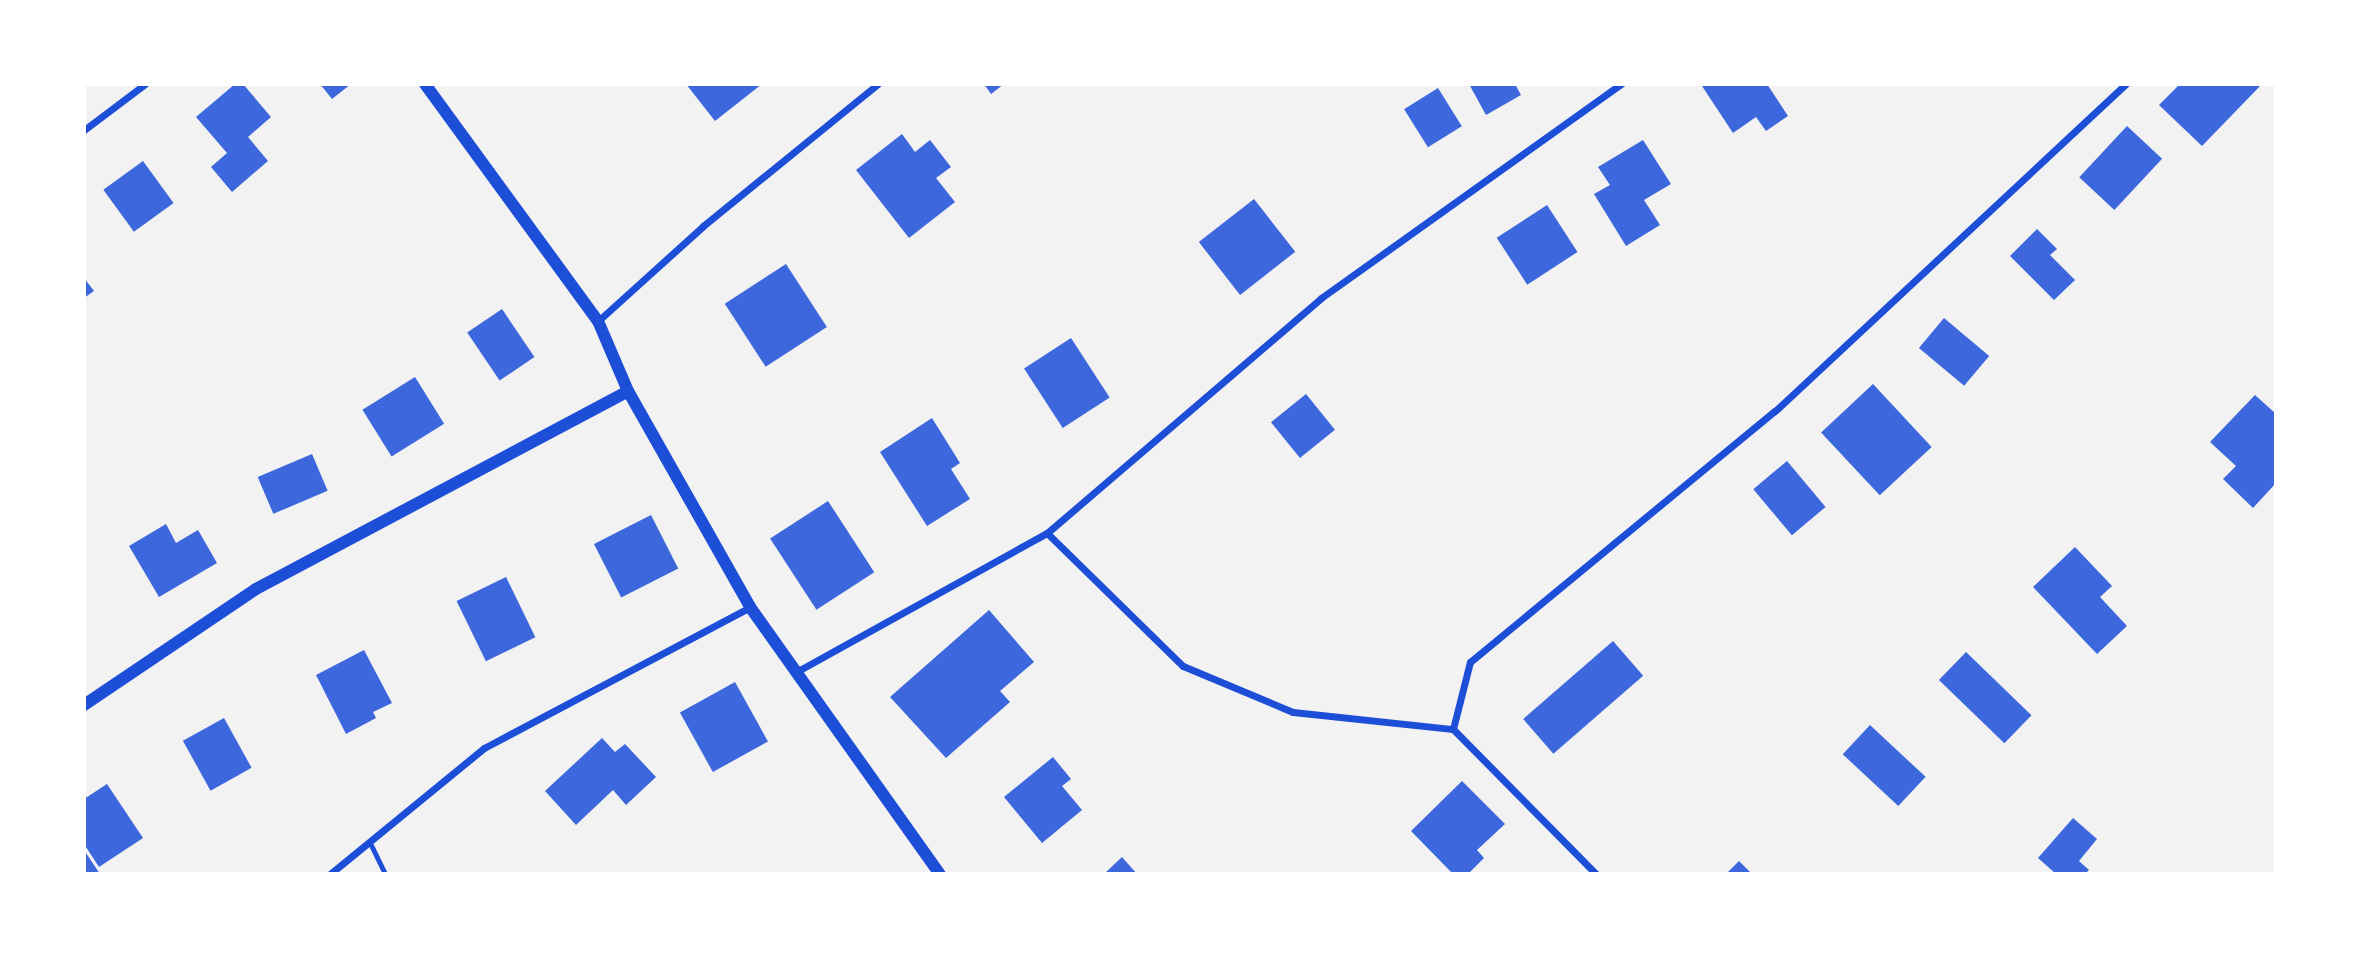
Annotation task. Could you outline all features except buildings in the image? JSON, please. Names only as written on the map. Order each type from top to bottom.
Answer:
[{"type":"street","points":[[84,130],[145,84]]},
{"type":"street","points":[[425,84],[597,321],[628,391],[750,607],[940,874]]},
{"type":"street","points":[[597,321],[703,226],[878,84]]},
{"type":"street","points":[[795,673],[1047,533],[1321,298],[1621,84]]},
{"type":"street","points":[[1453,729],[1470,662],[1775,411],[2126,84]]},
{"type":"street","points":[[84,705],[256,589],[628,391]]},
{"type":"street","points":[[1047,533],[1183,666],[1293,712],[1453,729],[1596,874]]},
{"type":"street","points":[[330,874],[371,845],[484,748],[750,607]]},
{"type":"lane","points":[[371,845],[384,874]]}]
